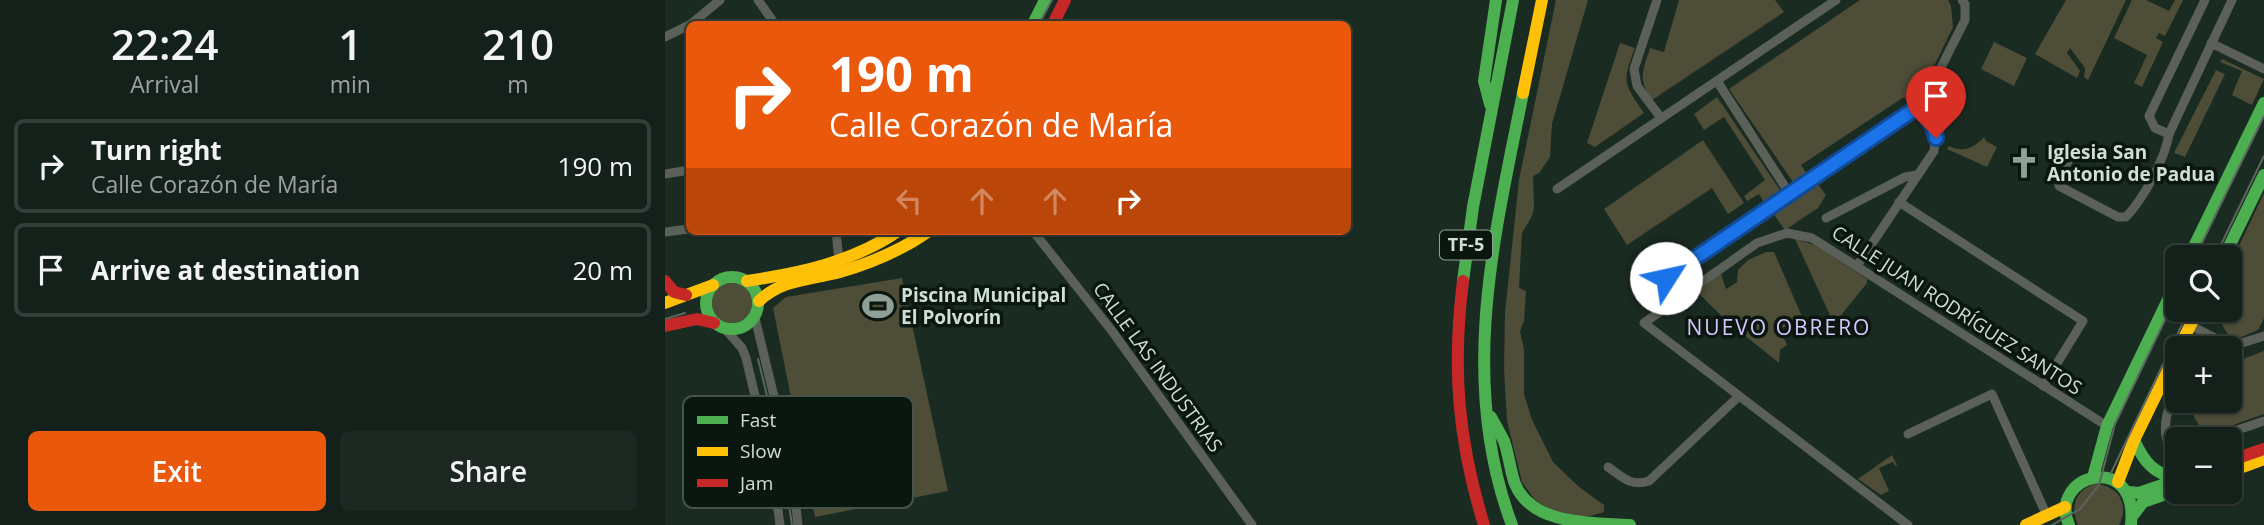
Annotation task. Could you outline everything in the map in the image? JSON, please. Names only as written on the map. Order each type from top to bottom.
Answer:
[{"type":"main road","points":[[1034,21],[1045,0]]},
{"type":"main road","points":[[1054,21],[1065,0]]},
{"type":"main road","points":[[1491,108],[1484,81],[1496,0]]},
{"type":"main road","name":"TF-5","points":[[1484,525],[1472,492],[1461,439],[1456,361],[1467,238],[1513,0]]},
{"type":"main road","name":"TF-5","points":[[1512,525],[1492,457],[1484,402],[1486,306],[1507,166],[1542,0]]},
{"type":"main road","points":[[2195,245],[2264,103]]},
{"type":"main road","points":[[2230,245],[2264,175]]},
{"type":"main road","points":[[665,303],[731,276],[747,281],[839,261],[894,235]]},
{"type":"main road","points":[[796,281],[881,249],[896,240],[898,235]]},
{"type":"main road","points":[[759,301],[778,285],[840,272],[918,235]]},
{"type":"main road","points":[[665,281],[674,292],[687,295]]},
{"type":"main road","points":[[665,326],[697,319],[719,326],[742,328],[755,318],[759,301],[756,291],[747,281]]},
{"type":"main road","points":[[713,285],[705,304],[709,316],[719,326]]},
{"type":"main road","points":[[2093,477],[2107,426],[2165,306]]},
{"type":"main road","points":[[2185,336],[2192,322]]},
{"type":"main road","points":[[2118,482],[2134,440],[2165,377]]},
{"type":"main road","points":[[1484,402],[1504,442],[1515,485],[1524,501],[1542,515],[1560,522],[1627,525]]},
{"type":"main road","points":[[2134,440],[2148,467],[2165,476]]},
{"type":"main road","points":[[2242,457],[2264,449]]},
{"type":"main road","points":[[2242,468],[2264,460]]},
{"type":"main road","points":[[2069,525],[2065,507],[2072,490],[2081,481],[2102,476],[2118,482],[2129,492],[2133,502],[2133,519]]},
{"type":"main road","points":[[2129,492],[2139,493],[2165,483]]},
{"type":"main road","points":[[1472,492],[1472,525]]},
{"type":"main road","points":[[2133,519],[2143,502],[2165,494]]},
{"type":"main road","points":[[2026,525],[2065,507]]},
{"type":"street","points":[[695,21],[720,0]]},
{"type":"street","points":[[758,0],[773,21]]},
{"type":"street","points":[[1657,0],[1634,69],[1637,86],[1661,118]]},
{"type":"street","points":[[1557,189],[1836,0]]},
{"type":"street","points":[[1679,296],[1666,278],[1923,103],[1965,20],[1965,4],[1962,0]]},
{"type":"street","points":[[2169,134],[2155,128],[2149,117],[2205,0]]},
{"type":"street","points":[[2070,157],[2059,180],[2059,186],[2118,217],[2126,217],[2144,194],[2232,0]]},
{"type":"street","points":[[665,37],[686,27]]},
{"type":"street","points":[[2211,43],[2264,69]]},
{"type":"street","points":[[1717,81],[1789,193]]},
{"type":"street","points":[[1857,266],[1932,154],[1936,138],[1933,126],[1919,106]]},
{"type":"street","points":[[665,174],[686,170]]},
{"type":"street","points":[[1826,218],[1905,177],[1917,175]]},
{"type":"street","points":[[1899,202],[2083,321],[2043,386]]},
{"type":"street","points":[[665,232],[686,229]]},
{"type":"street","name":"CALLE JUAN RODRÍGUEZ SANTOS","points":[[1738,397],[1644,323],[1757,243],[1787,233],[1812,238],[2107,426]]},
{"type":"street","points":[[836,235],[839,261]]},
{"type":"street","name":"CALLE LAS INDUSTRIAS","points":[[1036,235],[1112,331],[1252,525]]},
{"type":"street","points":[[755,318],[774,396]]},
{"type":"street","points":[[2190,325],[2209,336]]},
{"type":"street","points":[[719,326],[742,348],[755,396]]},
{"type":"street","points":[[2242,343],[2264,336]]},
{"type":"street","points":[[1908,433],[1993,394],[2047,516]]},
{"type":"street","points":[[1608,467],[1630,483],[1649,481],[1738,397],[1908,525]]},
{"type":"street","points":[[2242,428],[2264,421]]},
{"type":"green space","points":[[1556,0],[1588,0],[1552,124],[1550,157],[1539,173],[1533,176],[1534,207],[1522,233],[1519,288],[1526,291],[1524,321],[1520,331],[1524,349],[1524,394],[1532,420],[1553,462],[1579,487],[1604,505],[1604,512],[1590,516],[1569,516],[1549,509],[1535,500],[1522,482],[1507,421],[1505,313],[1519,180]]},
{"type":"green space","points":[[1679,0],[1775,0],[1784,12],[1652,100],[1644,86],[1645,63],[1650,48],[1664,52]]},
{"type":"green space","points":[[1860,0],[1948,0],[1953,27],[1921,93],[1908,103],[1904,97],[1801,165],[1807,174],[1793,182],[1729,89]]},
{"type":"green space","points":[[2066,0],[2126,0],[2088,80],[2084,77],[2085,68],[2070,48],[2067,53],[2080,71],[2077,78],[2035,54]]},
{"type":"green space","points":[[2132,0],[2146,0],[2169,11],[2175,0],[2183,0],[2165,36],[2159,33],[2156,38],[2163,42],[2142,87],[2134,83],[2147,55],[2114,38]]},
{"type":"green space","points":[[1994,42],[2027,58],[2014,86],[1981,69]]},
{"type":"green space","points":[[1620,43],[1635,48],[1628,68],[1627,82],[1644,113],[1595,147],[1587,143]]},
{"type":"green space","points":[[2222,59],[2264,79],[2252,105],[2232,95],[2242,71],[2220,62]]},
{"type":"green space","points":[[2216,70],[2225,74],[2185,157],[2174,153]]},
{"type":"green space","points":[[1717,97],[1780,190],[1764,202],[1759,194],[1747,201],[1744,196],[1765,180],[1724,117],[1704,130],[1694,114]]},
{"type":"green space","points":[[1984,137],[1997,147],[1987,167],[1947,149],[1949,146],[1968,148]]},
{"type":"green space","points":[[1703,140],[1744,203],[1728,214],[1712,188],[1627,245],[1604,209]]},
{"type":"green space","points":[[1817,183],[1826,195],[1818,208],[1785,230],[1773,213]]},
{"type":"green space","points":[[2264,193],[2264,318],[2258,330],[2242,337],[2229,336],[2220,322],[2242,322],[2242,245],[2239,245]]},
{"type":"green space","points":[[1795,239],[1815,245],[1867,279],[1867,283],[1834,324]]},
{"type":"green space","points":[[1766,252],[1774,252],[1803,319],[1780,329],[1787,345],[1780,350],[1779,363],[1728,322],[1696,291],[1721,274],[1726,289],[1737,282],[1738,270],[1748,260]]},
{"type":"green space","points":[[902,278],[948,491],[913,498],[913,396],[791,396],[773,308],[786,297]]},
{"type":"green space","points":[[732,283],[740,284],[746,289],[751,295],[751,311],[746,317],[740,322],[732,323],[724,322],[718,317],[713,311],[712,303],[713,295],[718,289],[724,284]]},
{"type":"green space","points":[[2264,351],[2264,414],[2227,427],[2200,427],[2194,413],[2242,413],[2242,359]]},
{"type":"green space","points":[[1892,455],[1897,465],[1893,462],[1879,468],[1889,491],[1881,495],[1858,479]]},
{"type":"green space","points":[[2095,484],[2110,488],[2120,497],[2123,510],[2119,525],[2078,525],[2074,512],[2076,500],[2083,490]]},
{"type":"green space","points":[[813,508],[861,508],[815,517]]},
{"type":"tram line","points":[[1041,21],[1052,0]]},
{"type":"tram line","points":[[2201,245],[2264,116]]},
{"type":"tram line","points":[[2221,245],[2264,156]]},
{"type":"tram line","points":[[665,319],[685,313]]},
{"type":"tram line","points":[[2052,525],[2080,509],[2099,485],[2115,424],[2165,320]]},
{"type":"tram line","points":[[2111,473],[2183,322]]},
{"type":"tram line","points":[[758,359],[767,396]]},
{"type":"tram line","points":[[789,508],[792,525]]},
{"type":"traffic: fast","points":[[1034,21],[1045,0]]},
{"type":"traffic: fast","points":[[1490,104],[1484,81],[1496,0]]},
{"type":"traffic: fast","points":[[1463,281],[1473,207],[1513,0]]},
{"type":"traffic: fast","points":[[1512,525],[1496,471],[1487,417],[1484,363],[1486,309],[1493,255],[1523,93]]},
{"type":"traffic: fast","points":[[2195,245],[2264,103]]},
{"type":"traffic: fast","points":[[2230,245],[2264,175]]},
{"type":"traffic: fast","points":[[732,277],[751,284],[758,303],[751,322],[732,329],[713,322],[706,303],[713,284],[732,277]]},
{"type":"traffic: fast","points":[[2093,477],[2107,426],[2165,306]]},
{"type":"traffic: fast","points":[[1491,417],[1504,441],[1515,484],[1523,497],[1535,507],[1564,519],[1630,525]]},
{"type":"traffic: fast","points":[[2134,440],[2150,466],[2165,474]]},
{"type":"traffic: fast","points":[[2069,525],[2066,507],[2071,493],[2081,483],[2095,478],[2109,479],[2122,486],[2130,501],[2131,525]]},
{"type":"traffic: fast","points":[[2129,492],[2139,493],[2165,484]]},
{"type":"traffic: fast","points":[[2134,514],[2143,502],[2165,494]]},
{"type":"traffic: slow","points":[[1523,93],[1542,0]]},
{"type":"traffic: slow","points":[[747,281],[825,265],[863,251],[892,235]]},
{"type":"traffic: slow","points":[[759,301],[787,284],[840,272],[875,260],[923,235]]},
{"type":"traffic: slow","points":[[665,303],[713,285]]},
{"type":"traffic: slow","points":[[2185,336],[2192,322]]},
{"type":"traffic: slow","points":[[2118,482],[2134,440],[2165,377]]},
{"type":"traffic: slow","points":[[2242,467],[2264,459]]},
{"type":"traffic: slow","points":[[2026,525],[2065,507]]},
{"type":"traffic: jam","points":[[1054,21],[1065,0]]},
{"type":"traffic: jam","points":[[665,281],[674,292],[686,295]]},
{"type":"traffic: jam","points":[[1463,281],[1458,344],[1460,404],[1468,464],[1484,525]]},
{"type":"traffic: jam","points":[[665,326],[697,319],[714,323]]},
{"type":"traffic: jam","points":[[2242,457],[2264,449]]},
{"type":"place","name":"Iglesia San Antonio de Padua","points":[[2024,163]]},
{"type":"place","name":"Piscina Municipal El Polvorín","points":[[878,306]]},
{"type":"district","name":"NUEVO OBRERO","points":[[1779,328]]},
{"type":"route","points":[[1666,278],[1919,106],[1933,126],[1936,138]]}]
